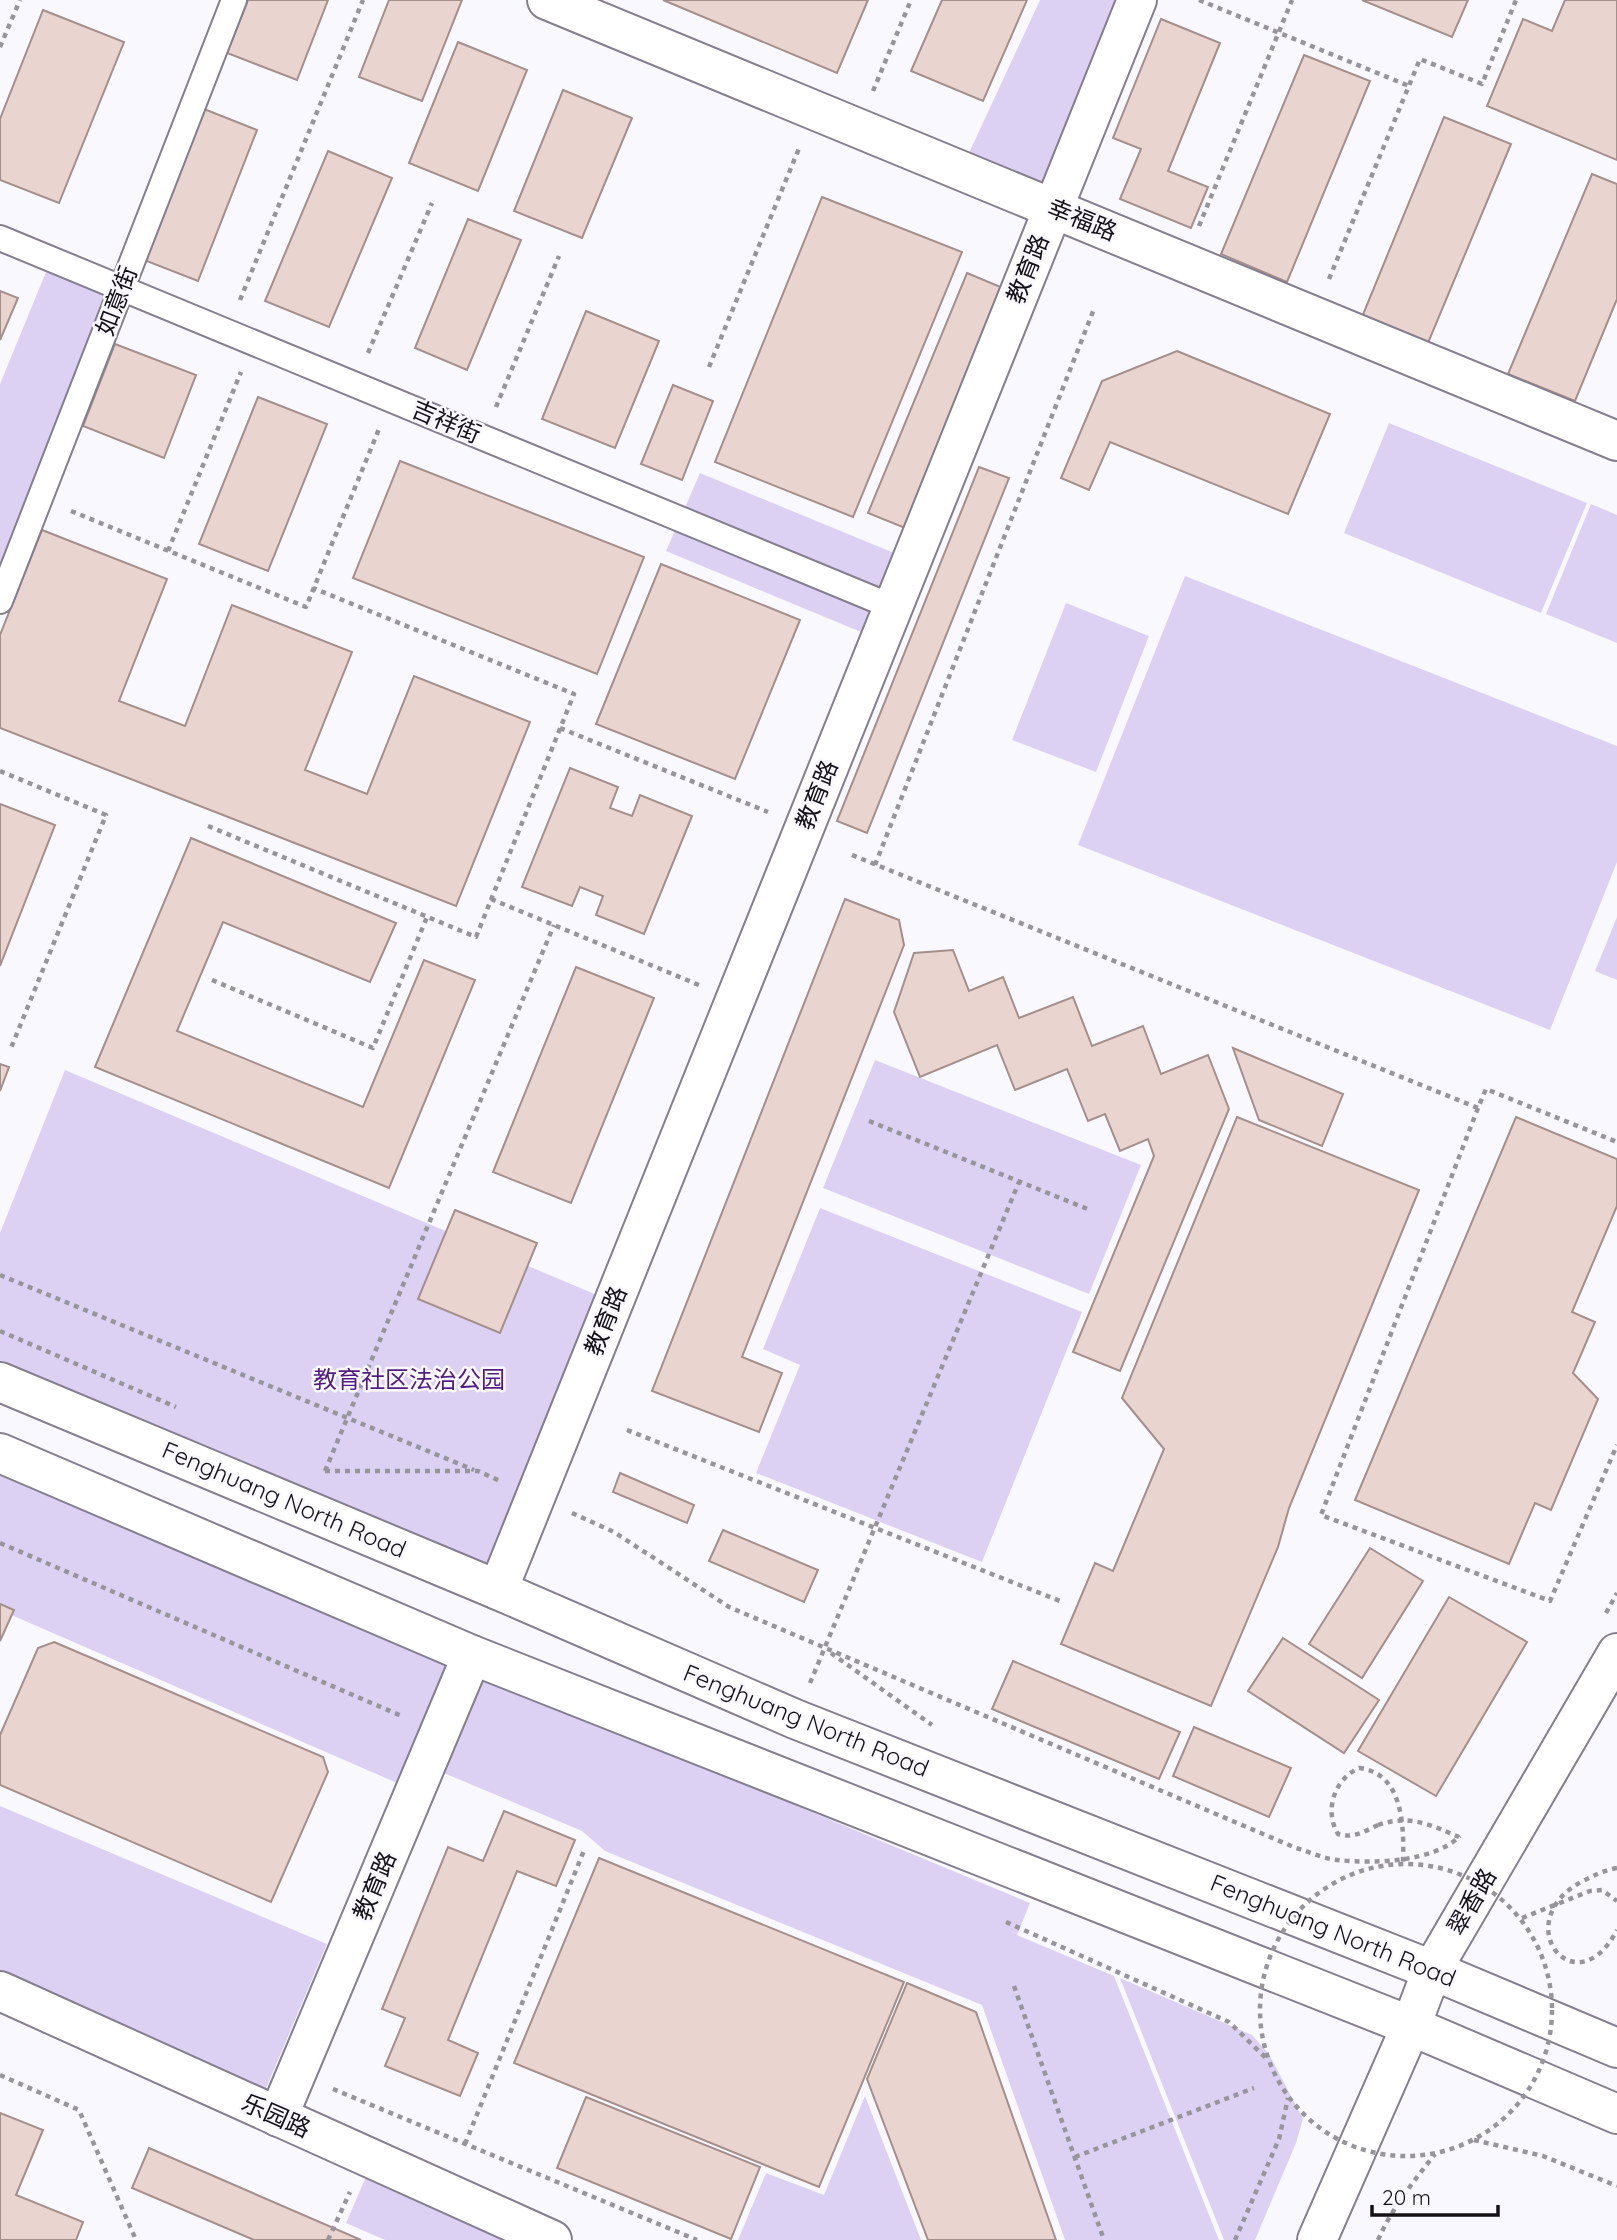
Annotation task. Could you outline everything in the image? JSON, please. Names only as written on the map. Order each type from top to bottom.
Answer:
[{"type":"main road","name":"幸福路","points":[[547,0],[1617,441]]},
{"type":"main road","name":"教育路","points":[[498,1590],[1137,0]]},
{"type":"main road","name":"Fenghuang North Road","points":[[0,1382],[498,1590],[795,1719],[1432,1970],[1617,2048]]},
{"type":"main road","points":[[0,1453],[472,1655],[1411,2026],[1617,2114]]},
{"type":"main road","name":"翠香路","points":[[1317,2240],[1411,2026],[1432,1970],[1617,1653]]},
{"type":"main road","name":"教育路","points":[[278,2117],[472,1655]]},
{"type":"main road","name":"乐园路","points":[[0,1991],[552,2240]]},
{"type":"lane","name":"如意街","points":[[0,601],[234,0]]},
{"type":"lane","name":"吉祥街","points":[[0,238],[892,607]]},
{"type":"path","points":[[0,47],[20,0]]},
{"type":"path","points":[[227,332],[363,0]]},
{"type":"path","points":[[858,127],[911,0]]},
{"type":"path","points":[[1199,0],[1409,86]]},
{"type":"path","points":[[1184,261],[1292,0]]},
{"type":"path","points":[[1314,315],[1420,59],[1482,84],[1516,0]]},
{"type":"path","points":[[709,366],[815,110]]},
{"type":"path","points":[[355,385],[432,202]]},
{"type":"path","points":[[484,438],[559,256]]},
{"type":"path","points":[[875,865],[1094,309]]},
{"type":"path","points":[[168,551],[253,342]]},
{"type":"path","points":[[40,499],[306,607],[392,400]]},
{"type":"path","points":[[208,826],[476,937],[574,694],[313,588]]},
{"type":"path","points":[[560,727],[804,827]]},
{"type":"path","points":[[0,771],[106,815],[11,1048]]},
{"type":"path","points":[[852,855],[1478,1108]]},
{"type":"path","points":[[491,899],[735,1000]]},
{"type":"path","points":[[212,980],[373,1048],[427,917]]},
{"type":"path","points":[[325,1472],[554,925]]},
{"type":"path","points":[[1617,1142],[1486,1089],[1321,1515],[1550,1601],[1617,1445]]},
{"type":"path","points":[[869,1121],[1090,1210]]},
{"type":"path","points":[[795,1719],[1019,1182]]},
{"type":"path","points":[[0,1275],[536,1496],[614,1532],[729,1607],[1284,1843],[1336,1860],[1379,1861],[1426,1855],[1451,1845],[1467,1830]]},
{"type":"path","points":[[0,1331],[188,1412]]},
{"type":"path","points":[[627,1430],[1060,1601]]},
{"type":"path","points":[[313,1466],[325,1472],[478,1471]]},
{"type":"path","points":[[0,1543],[440,1732]]},
{"type":"path","points":[[1604,1617],[1617,1593]]},
{"type":"path","points":[[824,1648],[928,1724],[941,1729]]},
{"type":"path","points":[[1403,1863],[1404,1829],[1399,1804],[1392,1789],[1378,1774],[1359,1768],[1343,1779],[1335,1792],[1330,1818],[1338,1834],[1353,1836],[1390,1821],[1410,1819],[1427,1823],[1459,1837]]},
{"type":"path","points":[[465,2144],[585,1848]]},
{"type":"path","points":[[1006,1922],[1229,2022],[1266,2058],[1288,2098],[1317,2128],[1353,2148],[1394,2156],[1435,2154],[1474,2140],[1509,2114],[1535,2080],[1550,2040],[1553,1997],[1544,1955],[1522,1918],[1489,1887],[1448,1868],[1403,1863],[1366,1869],[1331,1884],[1293,1916],[1268,1959],[1259,2008],[1266,2058]]},
{"type":"path","points":[[1617,1868],[1598,1873],[1569,1889],[1551,1909],[1548,1923],[1555,1951],[1563,1960],[1574,1964],[1587,1961],[1602,1952],[1617,1930]]},
{"type":"path","points":[[1522,1918],[1590,1891],[1602,1890],[1617,1901]]},
{"type":"path","points":[[1014,1986],[1104,2240]]},
{"type":"path","points":[[296,2074],[698,2240]]},
{"type":"path","points":[[0,2075],[79,2110],[136,2240]]},
{"type":"path","points":[[1075,2158],[1254,2088]]},
{"type":"path","points":[[1235,2240],[1279,2138],[1288,2098]]},
{"type":"path","points":[[1474,2140],[1543,2156],[1617,2186]]},
{"type":"path","points":[[1378,2240],[1406,2191],[1435,2154]]},
{"type":"path","points":[[328,2240],[366,2156]]},
{"type":"green space","points":[[1040,0],[1123,0],[1046,188],[968,155]]},
{"type":"green space","points":[[46,272],[106,295],[0,570],[0,384]]},
{"type":"green space","points":[[1389,423],[1587,503],[1541,613],[1344,533]]},
{"type":"green space","points":[[700,473],[894,553],[861,632],[666,551]]},
{"type":"green space","points":[[1591,504],[1617,515],[1617,643],[1546,614]]},
{"type":"green space","points":[[1185,576],[1617,746],[1617,862],[1550,1030],[1078,845]]},
{"type":"green space","points":[[1066,603],[1149,636],[1096,772],[1012,740]]},
{"type":"green space","points":[[1617,917],[1617,980],[1595,971]]},
{"type":"green space","points":[[875,1060],[1141,1165],[1089,1294],[823,1188]]},
{"type":"green space","name":"教育社区法治公园","points":[[65,1070],[611,1301],[498,1583],[0,1371],[0,1233]]},
{"type":"green space","points":[[820,1208],[1082,1312],[982,1562],[756,1473],[800,1365],[763,1349]]},
{"type":"green space","points":[[0,1465],[456,1661],[404,1786],[0,1610]]},
{"type":"green space","points":[[480,1674],[1030,1903],[1017,1935],[1114,1976],[1219,2240],[1065,2240],[982,2005],[605,1851],[582,1831],[439,1771]]},
{"type":"green space","points":[[0,1806],[327,1944],[264,2093],[0,1971]]},
{"type":"green space","points":[[1120,1978],[1252,2035],[1269,2054],[1303,2119],[1296,2143],[1255,2240],[1224,2240]]},
{"type":"green space","points":[[865,2096],[921,2240],[738,2240],[766,2173],[824,2195]]},
{"type":"green space","points":[[368,2172],[519,2240],[385,2240],[346,2223]]},
{"type":"building","points":[[248,0],[328,0],[297,80],[227,53]]},
{"type":"building","points":[[389,0],[462,0],[422,101],[359,77]]},
{"type":"building","points":[[663,0],[868,0],[837,73]]},
{"type":"building","points":[[942,0],[1027,0],[983,101],[911,71]]},
{"type":"building","points":[[1362,0],[1468,0],[1452,37]]},
{"type":"building","points":[[1565,0],[1617,0],[1617,160],[1487,106],[1523,19],[1552,31]]},
{"type":"building","points":[[43,10],[124,42],[59,203],[0,180],[0,119]]},
{"type":"building","points":[[1161,19],[1220,43],[1168,171],[1208,187],[1191,228],[1120,199],[1141,149],[1113,138]]},
{"type":"building","points":[[458,42],[527,70],[478,191],[409,163]]},
{"type":"building","points":[[1304,55],[1370,81],[1287,282],[1221,254]]},
{"type":"building","points":[[563,90],[632,118],[582,238],[514,211]]},
{"type":"building","points":[[204,109],[257,130],[198,281],[144,260]]},
{"type":"building","points":[[1444,117],[1511,144],[1428,343],[1362,317]]},
{"type":"building","points":[[328,151],[392,178],[329,327],[265,301]]},
{"type":"building","points":[[1592,174],[1617,184],[1617,299],[1575,401],[1508,374]]},
{"type":"building","points":[[822,197],[962,252],[853,517],[715,462]]},
{"type":"building","points":[[468,219],[521,240],[467,370],[415,348]]},
{"type":"building","points":[[967,273],[1003,288],[905,528],[868,513]]},
{"type":"building","points":[[0,291],[18,298],[0,340]]},
{"type":"building","points":[[586,311],[659,341],[615,448],[542,419]]},
{"type":"building","points":[[115,344],[196,375],[164,458],[83,426]]},
{"type":"building","points":[[1177,351],[1330,414],[1288,514],[1110,442],[1089,490],[1061,478],[1102,381]]},
{"type":"building","points":[[673,385],[713,401],[682,480],[641,464]]},
{"type":"building","points":[[258,397],[327,424],[268,571],[199,544]]},
{"type":"building","points":[[400,461],[644,557],[597,674],[353,578]]},
{"type":"building","points":[[979,467],[1009,478],[867,833],[837,821]]},
{"type":"building","points":[[42,530],[167,579],[119,701],[185,726],[232,605],[352,652],[305,770],[367,794],[414,676],[530,722],[456,906],[0,728],[0,635]]},
{"type":"building","points":[[661,564],[800,620],[735,779],[596,724]]},
{"type":"building","points":[[570,768],[618,787],[610,808],[632,816],[640,795],[692,816],[644,934],[596,915],[603,896],[580,887],[572,906],[522,887]]},
{"type":"building","points":[[0,804],[55,825],[0,966]]},
{"type":"building","points":[[191,838],[396,923],[370,982],[223,922],[177,1031],[363,1107],[424,960],[475,980],[389,1188],[95,1067]]},
{"type":"building","points":[[845,899],[899,920],[904,945],[742,1357],[782,1373],[759,1432],[652,1391]]},
{"type":"building","points":[[953,950],[969,991],[1003,977],[1019,1018],[1073,997],[1092,1046],[1143,1026],[1161,1074],[1208,1055],[1229,1109],[1120,1371],[1073,1352],[1154,1156],[1148,1139],[1120,1151],[1105,1114],[1088,1121],[1067,1069],[1015,1090],[997,1045],[920,1077],[894,1012],[914,953]]},
{"type":"building","points":[[576,967],[654,998],[571,1203],[493,1172]]},
{"type":"building","points":[[1233,1048],[1343,1094],[1322,1146],[1259,1120]]},
{"type":"building","points":[[0,1064],[9,1067],[0,1091]]},
{"type":"building","points":[[1237,1117],[1419,1190],[1289,1508],[1278,1547],[1211,1706],[1061,1644],[1095,1563],[1113,1571],[1164,1449],[1122,1398]]},
{"type":"building","points":[[1516,1117],[1617,1159],[1617,1206],[1572,1312],[1595,1322],[1573,1373],[1598,1399],[1551,1510],[1535,1503],[1509,1564],[1355,1500]]},
{"type":"building","points":[[455,1210],[537,1243],[500,1333],[418,1299]]},
{"type":"building","points":[[620,1473],[694,1505],[687,1523],[613,1492]]},
{"type":"building","points":[[723,1530],[818,1570],[804,1602],[709,1561]]},
{"type":"building","points":[[1370,1548],[1423,1581],[1362,1678],[1309,1644]]},
{"type":"building","points":[[1449,1597],[1527,1642],[1436,1796],[1358,1751]]},
{"type":"building","points":[[0,1604],[14,1610],[0,1641]]},
{"type":"building","points":[[1283,1638],[1379,1700],[1344,1753],[1248,1691]]},
{"type":"building","points":[[54,1642],[323,1757],[328,1772],[271,1902],[0,1785],[0,1735],[38,1648]]},
{"type":"building","points":[[1013,1661],[1180,1732],[1159,1779],[992,1709]]},
{"type":"building","points":[[1194,1727],[1291,1768],[1269,1817],[1173,1776]]},
{"type":"building","points":[[504,1811],[575,1840],[556,1886],[517,1871],[448,2040],[478,2053],[460,2096],[385,2066],[405,2018],[382,2009],[448,1847],[483,1861]]},
{"type":"building","points":[[599,1858],[904,1982],[819,2187],[514,2063]]},
{"type":"building","points":[[907,1983],[976,2012],[1056,2240],[928,2240],[867,2079]]},
{"type":"building","points":[[586,2097],[760,2167],[731,2239],[557,2168]]},
{"type":"building","points":[[0,2113],[43,2130],[16,2195],[83,2222],[76,2240],[0,2240]]},
{"type":"building","points":[[149,2148],[361,2240],[254,2240],[132,2188]]}]
